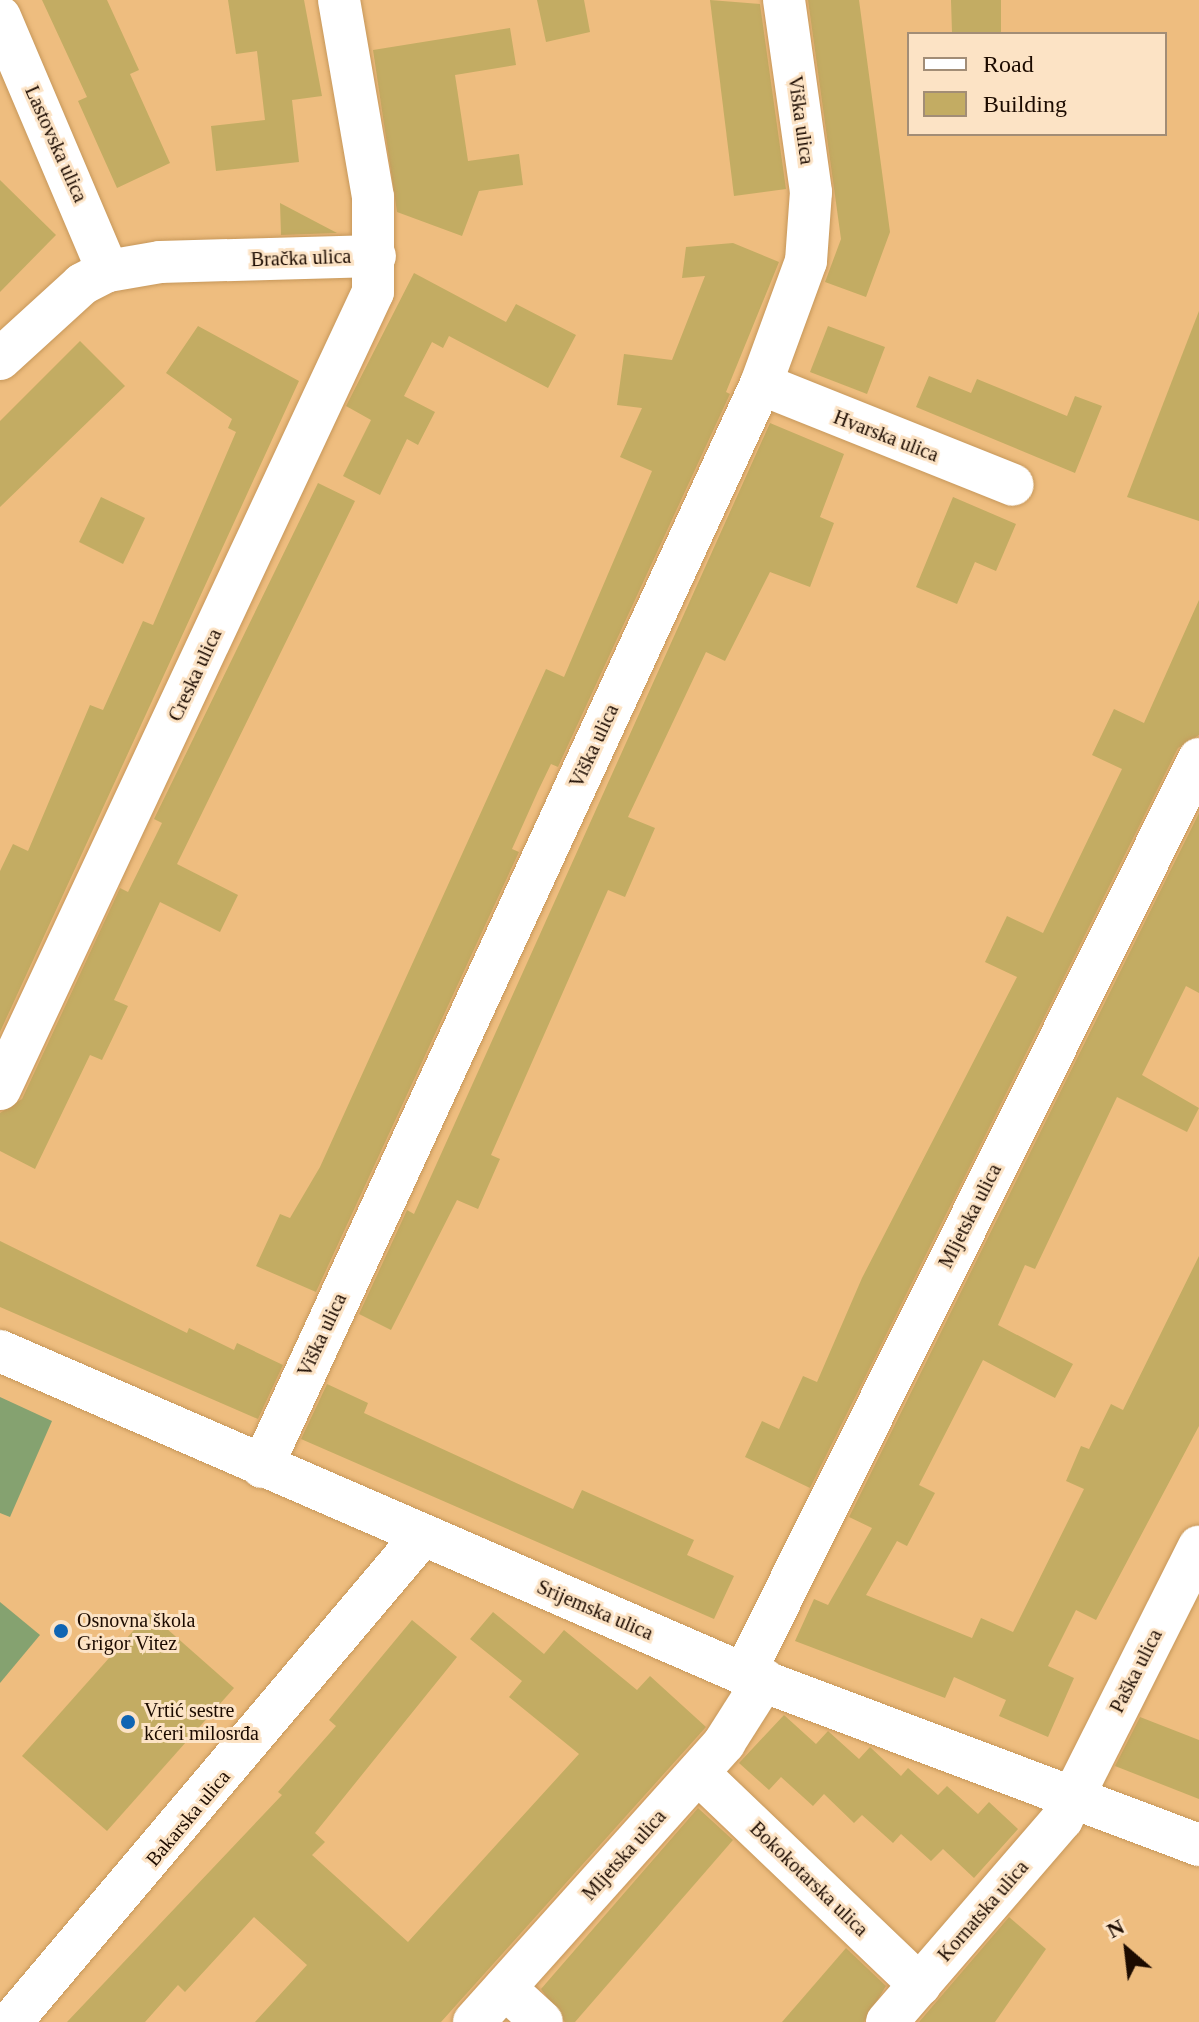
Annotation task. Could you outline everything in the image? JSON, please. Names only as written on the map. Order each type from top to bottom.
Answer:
[{"type":"street","name":"Bračka ulica","points":[[0,359],[70,294],[108,271],[160,262],[375,256],[373,197],[339,0]]},
{"type":"street","name":"Viška ulica","points":[[262,1467],[761,384],[811,237],[784,0]]},
{"type":"street","name":"Lastovska ulica","points":[[0,17],[108,271]]},
{"type":"street","name":"Creska ulica","points":[[0,1089],[357,332],[373,292],[375,256]]},
{"type":"street","name":"Hvarska ulica","points":[[761,384],[1013,485]]},
{"type":"street","name":"Mljetska ulica","points":[[474,2022],[741,1721],[754,1677],[1199,759]]},
{"type":"street","name":"Srijemska ulica","points":[[0,1351],[262,1467],[754,1677],[1075,1795],[1199,1845]]},
{"type":"street","name":"Bakarska ulica","points":[[11,2022],[422,1536]]},
{"type":"street","name":"Paška ulica","points":[[1075,1795],[1199,1547]]},
{"type":"street","name":"Bokokotarska ulica","points":[[698,1773],[920,1985]]},
{"type":"street","name":"Kornatska ulica","points":[[887,2022],[1062,1819],[1075,1795]]},
{"type":"street","points":[[505,1988],[542,2022]]},
{"type":"green space","points":[[0,1397],[52,1421],[10,1517],[0,1513]]},
{"type":"green space","points":[[0,1602],[40,1635],[0,1683]]},
{"type":"building","points":[[42,0],[107,0],[139,70],[130,74],[170,163],[117,188],[78,101],[87,97]]},
{"type":"building","points":[[228,0],[304,0],[322,96],[292,100],[299,162],[216,171],[211,126],[265,120],[257,51],[236,54]]},
{"type":"building","points":[[537,0],[584,0],[590,32],[546,42]]},
{"type":"building","points":[[710,0],[760,4],[786,189],[734,196]]},
{"type":"building","points":[[808,0],[859,0],[890,232],[866,297],[825,282],[841,239]]},
{"type":"building","points":[[951,0],[1001,0],[1001,32],[952,32]]},
{"type":"building","points":[[510,28],[516,65],[455,75],[468,161],[519,154],[523,185],[479,191],[462,236],[397,212],[373,50]]},
{"type":"building","points":[[0,180],[56,235],[0,292]]},
{"type":"building","points":[[280,203],[337,233],[281,235]]},
{"type":"building","points":[[733,243],[779,262],[726,392],[730,394],[558,767],[551,764],[538,791],[512,849],[519,852],[316,1292],[256,1266],[280,1214],[290,1218],[320,1167],[546,669],[564,677],[652,471],[620,457],[642,408],[617,405],[624,354],[672,360],[705,276],[682,278],[686,247]]},
{"type":"building","points":[[414,273],[506,322],[516,304],[576,335],[548,388],[449,336],[443,348],[432,342],[404,396],[435,412],[418,445],[407,439],[380,495],[343,476],[371,420],[346,406]]},
{"type":"building","points":[[1199,311],[1199,521],[1127,497]]},
{"type":"building","points":[[198,326],[299,381],[0,1032],[0,871],[13,844],[28,851],[90,705],[103,710],[143,621],[153,625],[236,432],[228,428],[232,419],[166,373]]},
{"type":"building","points":[[828,326],[885,347],[867,394],[810,372]]},
{"type":"building","points":[[80,341],[125,386],[0,507],[0,421]]},
{"type":"building","points":[[929,376],[971,393],[977,379],[1067,416],[1075,396],[1102,406],[1075,473],[916,407]]},
{"type":"building","points":[[770,423],[844,454],[820,517],[834,523],[810,587],[770,572],[725,661],[706,652],[628,817],[655,828],[625,897],[608,890],[491,1155],[500,1159],[478,1209],[457,1200],[391,1330],[359,1314],[407,1210],[414,1214]]},
{"type":"building","points":[[318,483],[355,501],[177,864],[238,895],[220,932],[160,902],[114,1000],[128,1006],[102,1060],[90,1055],[35,1169],[0,1151],[0,1113],[22,1099],[120,888],[128,892],[162,823],[154,819]]},
{"type":"building","points":[[101,497],[145,518],[123,564],[79,542]]},
{"type":"building","points":[[953,497],[1016,524],[996,571],[975,562],[957,604],[916,587]]},
{"type":"building","points":[[1199,600],[1199,735],[1178,748],[810,1488],[745,1457],[762,1421],[779,1429],[803,1376],[817,1382],[862,1278],[1017,977],[985,962],[1007,916],[1043,933],[1122,769],[1092,755],[1114,709],[1144,723]]},
{"type":"building","points":[[1199,813],[1199,993],[1186,986],[1142,1075],[1199,1108],[1187,1132],[1117,1097],[1035,1269],[1025,1265],[998,1325],[1073,1364],[1055,1398],[983,1360],[919,1485],[935,1493],[907,1546],[897,1541],[866,1595],[972,1638],[981,1618],[1013,1632],[1084,1489],[1066,1481],[1081,1446],[1089,1449],[1111,1404],[1123,1410],[1199,1256],[1199,1426],[1096,1620],[1076,1610],[1048,1666],[1074,1678],[1048,1737],[999,1716],[1006,1700],[954,1677],[945,1698],[795,1641],[814,1599],[828,1605],[872,1528],[849,1517]]},
{"type":"building","points":[[0,1241],[187,1333],[189,1328],[234,1350],[237,1343],[283,1365],[258,1419],[0,1307]]},
{"type":"building","points":[[327,1384],[368,1403],[364,1413],[573,1509],[582,1490],[694,1540],[687,1555],[734,1576],[714,1619],[301,1439]]},
{"type":"building","points":[[493,1612],[544,1654],[564,1630],[637,1690],[650,1676],[706,1727],[441,2022],[255,2022],[307,1965],[254,1917],[185,1992],[178,1985],[145,2022],[67,2022],[282,1795],[278,1792],[336,1726],[329,1720],[412,1620],[457,1657],[315,1833],[325,1842],[312,1855],[408,1942],[579,1754],[509,1697],[522,1681],[470,1639]]},
{"type":"building","name":"Vrtić sestre kćeri milosrđa","points":[[149,1613],[234,1688],[107,1831],[22,1756]]},
{"type":"building","points":[[784,1715],[816,1744],[828,1731],[859,1759],[870,1747],[901,1776],[908,1768],[938,1795],[947,1786],[978,1814],[989,1802],[1018,1829],[974,1878],[943,1849],[931,1861],[901,1834],[893,1843],[862,1815],[854,1823],[824,1794],[813,1806],[781,1777],[769,1790],[739,1763]]},
{"type":"building","points":[[1140,1717],[1199,1740],[1199,1799],[1115,1766]]},
{"type":"building","points":[[698,1808],[733,1840],[575,2022],[565,2022],[541,1989]]},
{"type":"building","points":[[1009,1917],[1046,1949],[995,2022],[919,2022]]},
{"type":"building","points":[[846,1948],[886,1986],[864,2022],[782,2022]]},
{"type":"place","name":"Osnovna škola Grigor Vitez","points":[[61,1631]]},
{"type":"place","name":"Vrtić sestre kćeri milosrđa","points":[[128,1722]]}]
